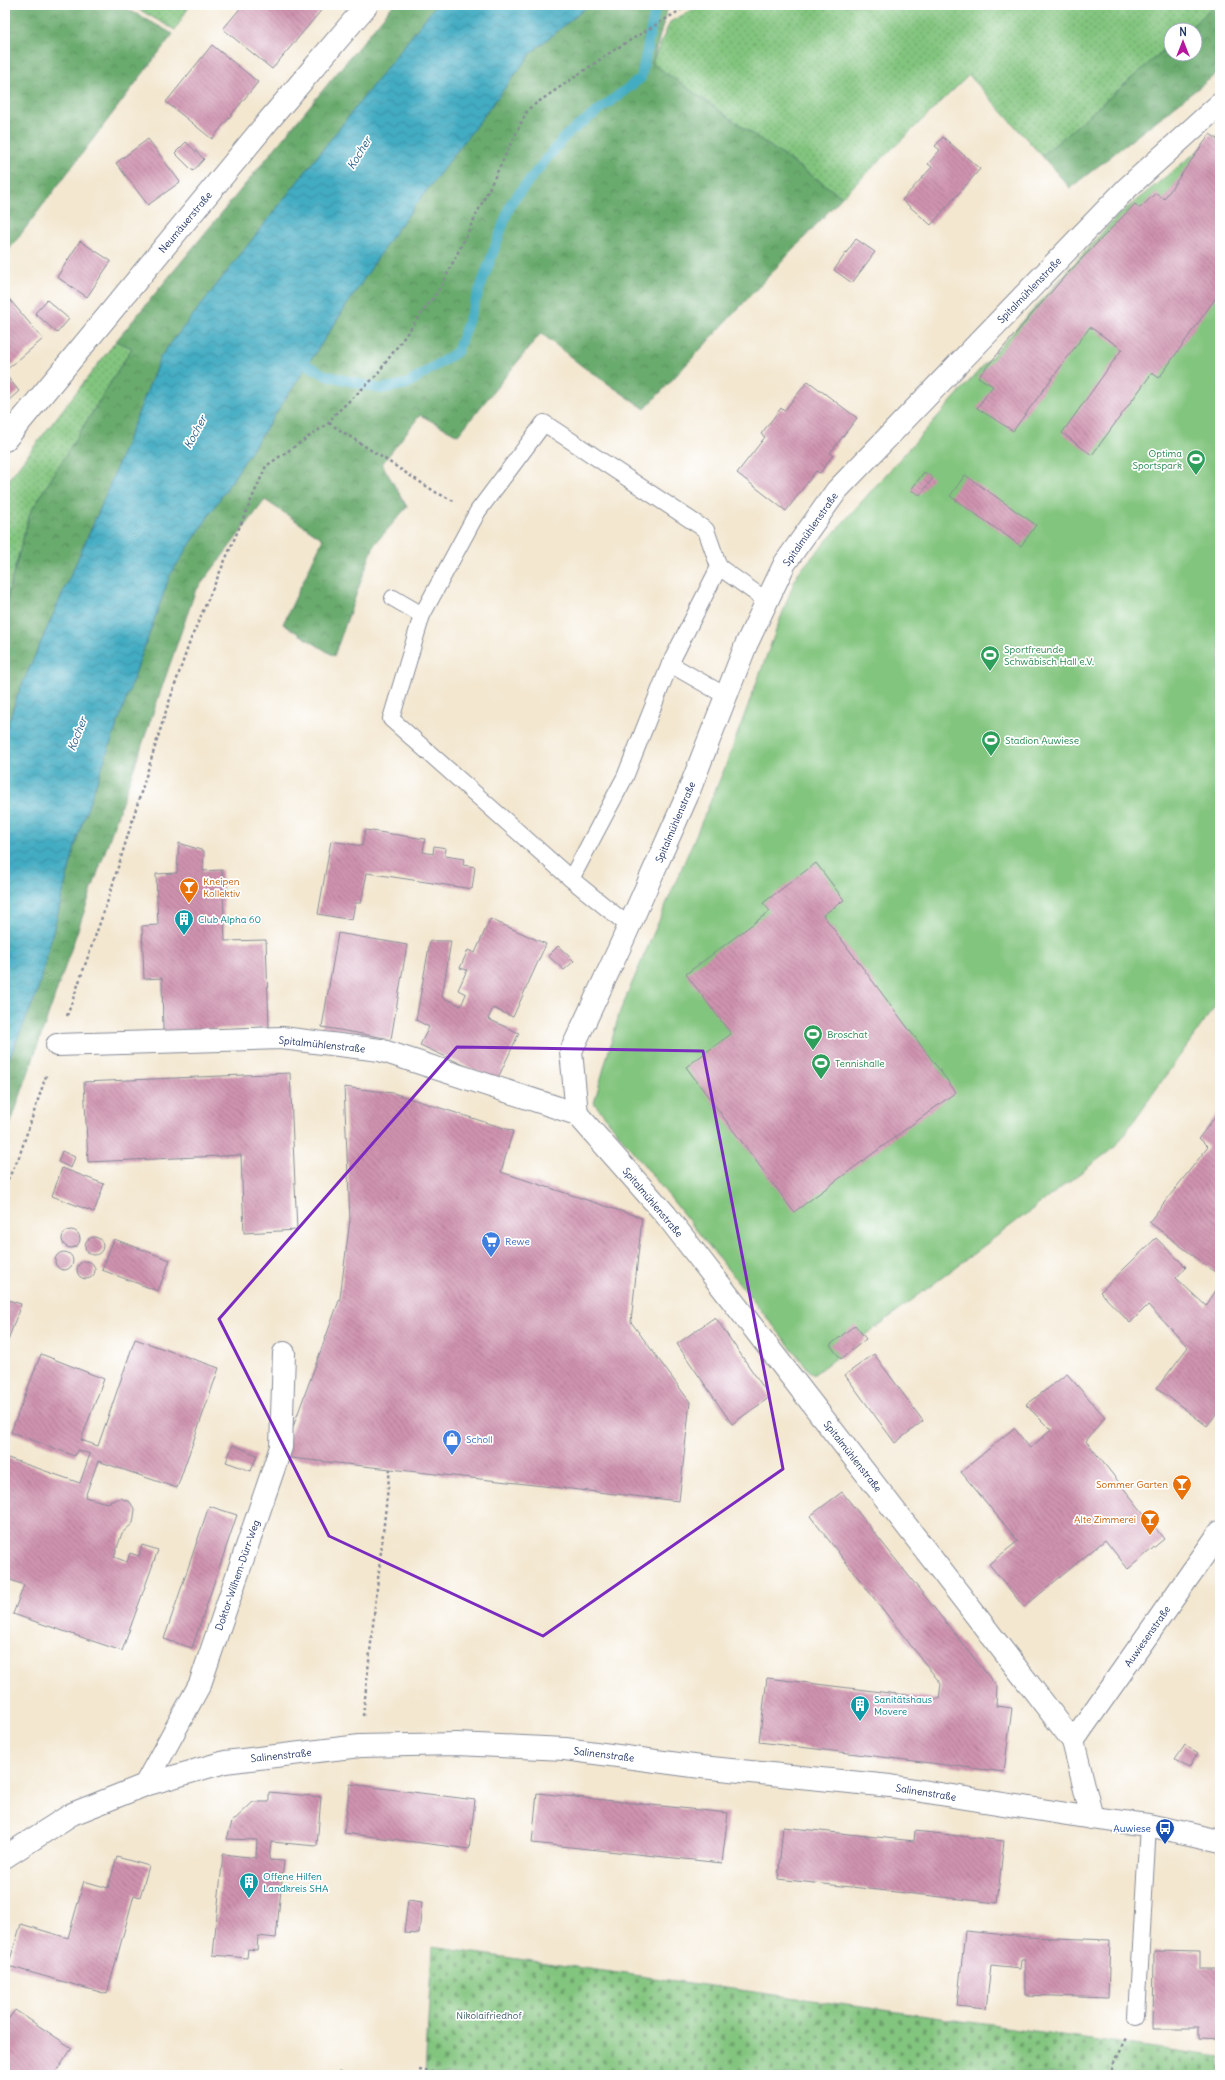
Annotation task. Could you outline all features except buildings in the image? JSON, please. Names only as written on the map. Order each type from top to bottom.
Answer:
[{"type":"street","name":"Neumäuerstraße","points":[[5,440],[270,119],[367,5]]},
{"type":"street","name":"Spitalmühlenstraße","points":[[577,1114],[571,1051],[687,796],[746,644],[785,563],[837,490],[1126,189],[1220,104]]},
{"type":"street","name":"Spitalmühlenstraße","points":[[57,1045],[282,1038],[380,1050],[577,1114],[666,1215],[1073,1741],[1092,1818]]},
{"type":"street","name":"Doktor-Wilhem-Dürr-Weg","points":[[145,1785],[200,1684],[281,1447],[284,1353]]},
{"type":"street","name":"Auwiesenstraße","points":[[1073,1741],[1220,1532]]},
{"type":"street","name":"Salinenstraße","points":[[5,1857],[72,1814],[145,1785],[225,1762],[360,1746],[457,1744],[565,1749],[701,1767],[890,1786],[1092,1818],[1148,1825],[1220,1842]]},
{"type":"lane","points":[[629,926],[571,879],[391,719],[422,615],[478,511],[544,423],[706,530],[719,567],[767,601]]},
{"type":"lane","points":[[571,879],[625,777],[670,664],[719,567]]},
{"type":"lane","points":[[393,598],[422,615]]},
{"type":"lane","points":[[670,664],[726,696]]},
{"type":"lane","points":[[1137,2016],[1148,1825]]},
{"type":"path","points":[[5,1185],[19,1157],[107,903],[166,711],[188,648],[266,466],[329,423],[334,415],[374,377],[441,287],[528,109],[614,50],[689,5]]},
{"type":"path","points":[[329,423],[437,493],[478,511]]},
{"type":"path","points":[[360,1746],[390,1469]]},
{"type":"path","points":[[1110,2075],[1115,2058],[1137,2016]]},
{"type":"path","points":[[419,2070],[453,2075]]},
{"type":"highlighted area","points":[[457,1047],[703,1051],[783,1469],[543,1636],[329,1536],[219,1319]]},
{"type":"green space","points":[[5,5],[120,5],[173,34],[5,255]]},
{"type":"green space","points":[[131,5],[190,5],[175,30]]},
{"type":"green space","points":[[393,5],[436,5],[161,356],[100,509],[18,694],[5,732],[5,605],[30,513],[132,348],[116,341]]},
{"type":"green space","points":[[589,5],[675,5],[667,10],[652,63],[842,197],[645,409],[582,366],[541,333],[458,435],[420,415],[382,464],[407,507],[374,545],[334,656],[283,624],[323,539],[265,500],[195,592],[5,1140],[5,1068],[37,993],[78,835],[170,575],[392,236],[533,51]]},
{"type":"green space","points":[[701,5],[1216,5],[1196,22],[1163,22],[1163,51],[1042,156],[969,75],[842,197],[652,63],[670,22]]},
{"type":"green space","points":[[1216,5],[1220,5],[1220,71],[1070,188],[1042,156],[1163,51],[1163,62],[1203,62],[1203,22],[1196,22]]},
{"type":"green space","name":"Sportfreunde Schwäbisch Hall e.V.","points":[[1220,133],[1220,999],[1116,1146],[813,1375],[594,1103],[620,1011],[724,770],[797,574],[1117,216]]},
{"type":"green space","points":[[116,341],[132,348],[30,513],[5,605],[5,484]]},
{"type":"green space","name":"Nikolaifriedhof","points":[[432,1947],[1220,2057],[1220,2075],[425,2075]]},
{"type":"water","name":"Kocher","points":[[436,5],[589,5],[533,51],[392,236],[170,575],[78,835],[37,993],[5,1068],[5,732],[18,694],[100,509],[161,356]]},
{"type":"waterway","points":[[297,359],[325,375],[381,389],[407,384],[457,352],[511,203],[565,136],[641,78],[656,5]]},
{"type":"place","name":"Optima Sportspark","points":[[1196,476]]},
{"type":"place","name":"Sportfreunde Schwäbisch Hall e.V.","points":[[990,672]]},
{"type":"place","name":"Stadion Auwiese","points":[[991,757]]},
{"type":"place","name":"Kneipen Kollektiv","points":[[189,904]]},
{"type":"place","name":"Club Alpha 60","points":[[184,936]]},
{"type":"place","name":"Broschat","points":[[813,1051]]},
{"type":"place","name":"Tennishalle","points":[[821,1080]]},
{"type":"place","name":"Rewe","points":[[491,1258]]},
{"type":"place","name":"Scholl","points":[[452,1456]]},
{"type":"place","name":"Sommer Garten","points":[[1182,1501]]},
{"type":"place","name":"Alte Zimmerei","points":[[1150,1536]]},
{"type":"place","name":"Sanitätshaus Movere","points":[[860,1722]]},
{"type":"place","name":"Auwiese","points":[[1165,1845]]},
{"type":"place","name":"Offene Hilfen Landkreis SHA","points":[[249,1899]]}]
